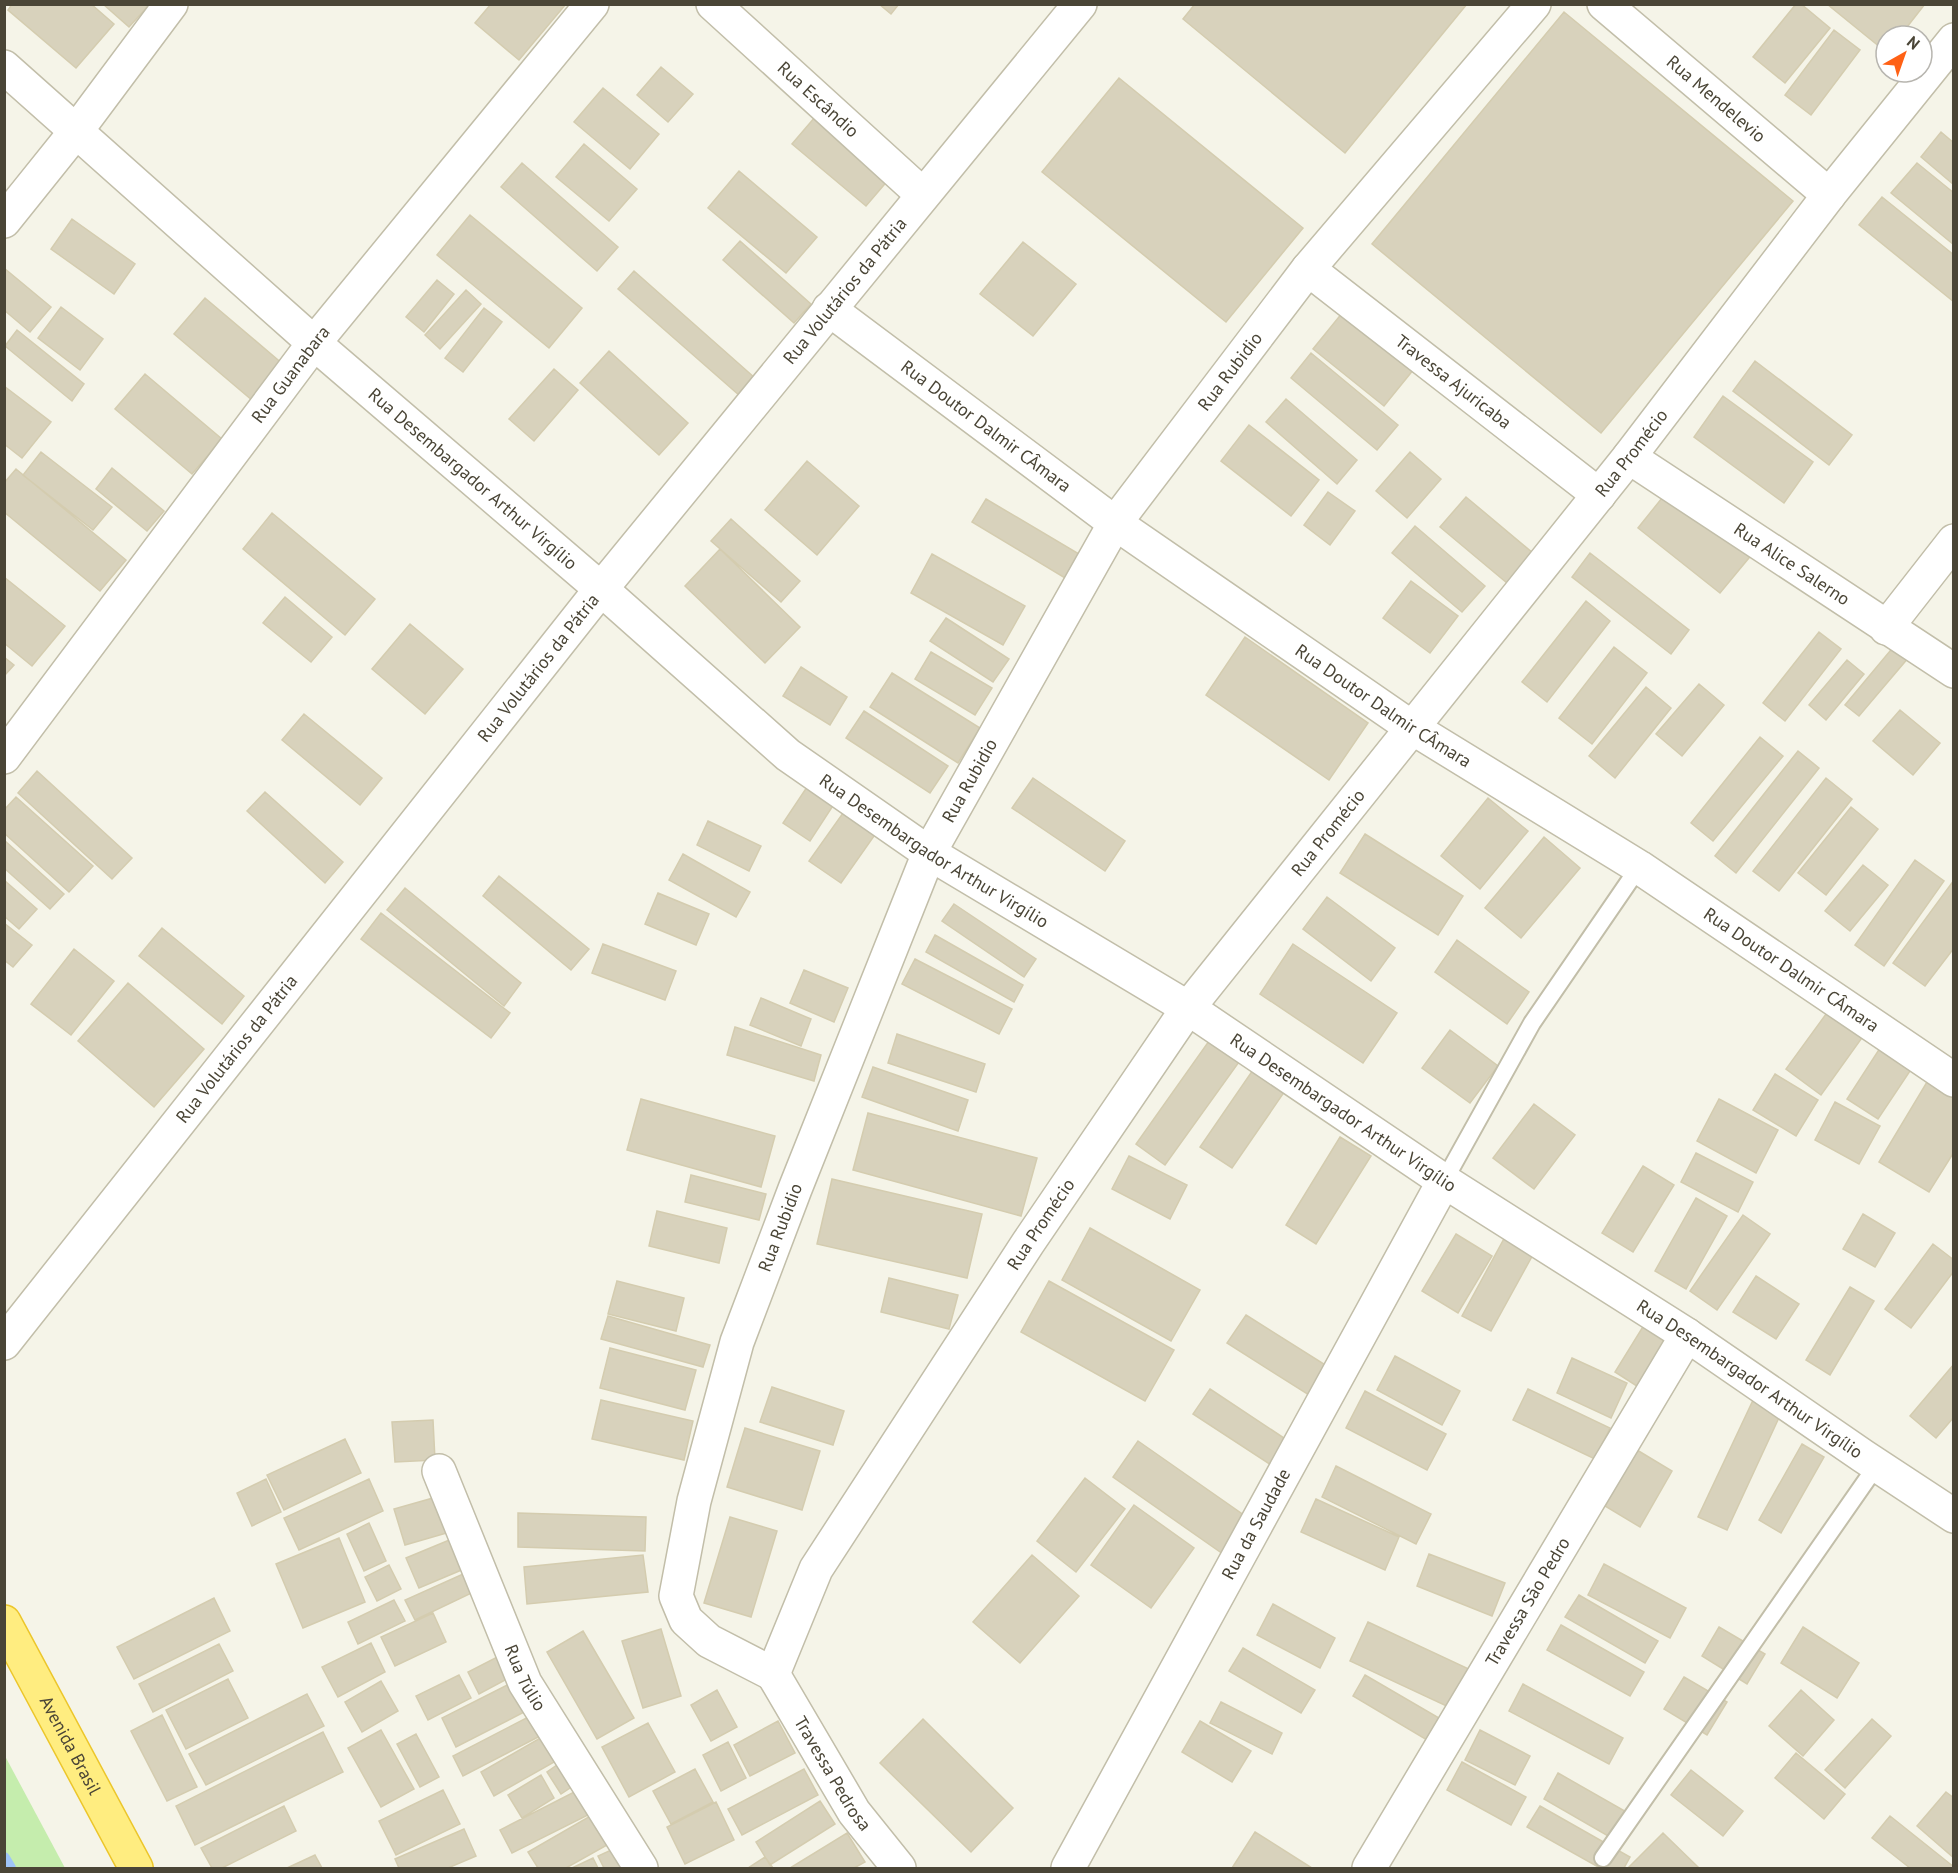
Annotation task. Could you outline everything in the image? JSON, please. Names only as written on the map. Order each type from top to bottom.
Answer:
[{"type":"highway","name":"Avenida Brasil","points":[[4,1622],[136,1869]]},
{"type":"street","points":[[4,221],[77,130],[171,4]]},
{"type":"street","name":"Rua Guanabara","points":[[4,757],[314,343],[592,4]]},
{"type":"street","name":"Rua Escândio","points":[[713,4],[923,195]]},
{"type":"street","name":"Rua Volutários da Pátria","points":[[5,1341],[601,589],[1080,4]]},
{"type":"street","name":"Rua Rubidio","points":[[773,1674],[709,1641],[686,1620],[676,1596],[694,1501],[737,1342],[795,1189],[929,853],[1115,524],[1308,269],[1534,4]]},
{"type":"street","name":"Rua Mendelevio","points":[[1604,4],[1829,195]]},
{"type":"street","name":"Rua Promécio","points":[[773,1674],[816,1569],[1028,1243],[1188,1008],[1599,495],[1829,195],[1953,40]]},
{"type":"street","name":"Rua Desembargador Arthur Virgílio","points":[[4,67],[314,343],[601,589],[788,755],[929,853],[1188,1008],[1444,1181],[1687,1335],[1953,1516]]},
{"type":"street","name":"Travessa Ajuricaba","points":[[1308,269],[1599,495]]},
{"type":"street","name":"Rua Doutor Dalmir CÂmara","points":[[829,309],[1115,524],[1411,727],[1639,867],[1953,1080]]},
{"type":"street","name":"Rua Alice Salerno","points":[[1629,457],[1953,671]]},
{"type":"street","points":[[1886,628],[1953,541]]},
{"type":"street","name":"Rua da Saudade","points":[[1068,1869],[1444,1181]]},
{"type":"street","name":"Travessa São Pedro","points":[[1369,1869],[1687,1335]]},
{"type":"street","name":"Rua Túlio","points":[[439,1471],[525,1683],[641,1869]]},
{"type":"street","name":"Travessa Pedrosa","points":[[773,1674],[854,1812],[899,1869]]},
{"type":"lane","points":[[1444,1181],[1532,1023],[1639,867]]},
{"type":"lane","points":[[1603,1858],[1877,1466]]},
{"type":"green space","points":[[5,1756],[65,1868],[5,1868]]},
{"type":"building","points":[[12,4],[91,4],[114,24],[76,68],[8,10]]},
{"type":"building","points":[[103,4],[150,4],[129,27]]},
{"type":"building","points":[[491,4],[566,4],[519,60],[475,23]]},
{"type":"building","points":[[879,4],[899,4],[891,14]]},
{"type":"building","points":[[1195,4],[1467,4],[1345,153],[1183,19]]},
{"type":"building","points":[[1796,4],[1801,4],[1830,28],[1785,83],[1753,57]]},
{"type":"building","points":[[1827,4],[1925,4],[1909,24],[1874,24],[1874,42]]},
{"type":"building","points":[[1564,12],[1793,201],[1601,433],[1372,244]]},
{"type":"building","points":[[1834,30],[1860,50],[1811,115],[1785,95]]},
{"type":"building","points":[[661,67],[693,94],[668,122],[637,95]]},
{"type":"building","points":[[1119,78],[1303,228],[1226,322],[1042,172]]},
{"type":"building","points":[[603,88],[659,134],[630,169],[574,122]]},
{"type":"building","points":[[815,117],[889,179],[866,206],[792,144]]},
{"type":"building","points":[[1941,132],[1954,143],[1954,185],[1921,157]]},
{"type":"building","points":[[584,144],[637,189],[609,221],[556,177]]},
{"type":"building","points":[[522,163],[618,247],[597,271],[501,187]]},
{"type":"building","points":[[1917,163],[1954,193],[1954,245],[1891,193]]},
{"type":"building","points":[[739,171],[817,237],[786,273],[708,208]]},
{"type":"building","points":[[1882,197],[1954,255],[1954,302],[1859,225]]},
{"type":"building","points":[[470,215],[582,308],[549,348],[437,255]]},
{"type":"building","points":[[72,219],[135,264],[114,294],[51,249]]},
{"type":"building","points":[[740,241],[811,304],[794,323],[723,260]]},
{"type":"building","points":[[1023,242],[1076,284],[1033,336],[980,294]]},
{"type":"building","points":[[4,268],[51,307],[30,332],[4,310]]},
{"type":"building","points":[[634,271],[755,378],[740,396],[618,289]]},
{"type":"building","points":[[437,280],[454,294],[424,332],[406,317]]},
{"type":"building","points":[[466,290],[481,304],[440,349],[425,335]]},
{"type":"building","points":[[205,298],[284,365],[253,401],[174,334]]},
{"type":"building","points":[[61,307],[103,339],[80,370],[38,338]]},
{"type":"building","points":[[1347,307],[1418,364],[1384,406],[1313,349]]},
{"type":"building","points":[[484,308],[502,322],[463,372],[445,358]]},
{"type":"building","points":[[17,330],[84,384],[72,401],[5,346]]},
{"type":"building","points":[[609,351],[688,423],[659,455],[580,383]]},
{"type":"building","points":[[1311,353],[1398,425],[1377,450],[1291,378]]},
{"type":"building","points":[[1755,361],[1852,435],[1829,465],[1733,391]]},
{"type":"building","points":[[554,369],[578,390],[534,441],[509,419]]},
{"type":"building","points":[[145,374],[222,439],[192,474],[115,409]]},
{"type":"building","points":[[4,386],[51,422],[22,458],[4,444]]},
{"type":"building","points":[[1723,396],[1813,462],[1784,503],[1694,437]]},
{"type":"building","points":[[1286,399],[1357,460],[1337,484],[1266,422]]},
{"type":"building","points":[[1249,425],[1319,480],[1291,516],[1221,461]]},
{"type":"building","points":[[41,452],[112,507],[93,530],[23,475]]},
{"type":"building","points":[[1410,452],[1441,479],[1407,518],[1376,491]]},
{"type":"building","points":[[807,461],[859,506],[817,555],[765,510]]},
{"type":"building","points":[[112,468],[164,511],[147,531],[96,489]]},
{"type":"building","points":[[16,469],[126,560],[100,591],[4,512],[4,483]]},
{"type":"building","points":[[1670,488],[1753,553],[1720,593],[1638,528]]},
{"type":"building","points":[[1328,492],[1355,511],[1330,545],[1304,525]]},
{"type":"building","points":[[1466,497],[1533,553],[1507,583],[1440,527]]},
{"type":"building","points":[[986,499],[1079,554],[1065,578],[972,522]]},
{"type":"building","points":[[272,513],[375,599],[345,635],[243,549]]},
{"type":"building","points":[[731,519],[800,581],[781,602],[711,541]]},
{"type":"building","points":[[1415,526],[1485,586],[1462,612],[1392,553]]},
{"type":"building","points":[[720,549],[800,627],[765,663],[685,586]]},
{"type":"building","points":[[1590,553],[1689,630],[1671,654],[1572,577]]},
{"type":"building","points":[[932,554],[1025,606],[1003,645],[911,593]]},
{"type":"building","points":[[4,577],[65,626],[32,666],[4,643]]},
{"type":"building","points":[[1411,581],[1458,616],[1430,653],[1383,618]]},
{"type":"building","points":[[285,597],[332,637],[311,662],[263,623]]},
{"type":"building","points":[[1586,601],[1610,621],[1547,702],[1522,682]]},
{"type":"building","points":[[946,618],[1009,659],[993,682],[930,641]]},
{"type":"building","points":[[410,624],[463,669],[425,714],[372,669]]},
{"type":"building","points":[[1819,632],[1841,649],[1785,721],[1763,703]]},
{"type":"building","points":[[1245,637],[1368,723],[1329,780],[1206,695]]},
{"type":"building","points":[[1895,645],[1909,657],[1859,716],[1845,705]]},
{"type":"building","points":[[1614,647],[1647,673],[1592,744],[1559,718]]},
{"type":"building","points":[[931,652],[992,688],[975,715],[915,679]]},
{"type":"building","points":[[4,657],[14,665],[4,676]]},
{"type":"building","points":[[1847,660],[1864,674],[1826,720],[1809,705]]},
{"type":"building","points":[[801,667],[847,697],[830,725],[783,696]]},
{"type":"building","points":[[892,673],[980,728],[958,763],[870,707]]},
{"type":"building","points":[[1699,684],[1724,705],[1682,756],[1656,734]]},
{"type":"building","points":[[1646,687],[1671,708],[1615,778],[1589,756]]},
{"type":"building","points":[[1900,710],[1940,743],[1913,775],[1873,741]]},
{"type":"building","points":[[864,711],[948,766],[930,793],[846,738]]},
{"type":"building","points":[[304,714],[382,778],[360,805],[282,740]]},
{"type":"building","points":[[1760,737],[1783,756],[1713,841],[1691,823]]},
{"type":"building","points":[[1798,751],[1819,768],[1736,873],[1715,856]]},
{"type":"building","points":[[37,771],[132,858],[112,879],[18,793]]},
{"type":"building","points":[[1033,778],[1125,841],[1105,871],[1012,808]]},
{"type":"building","points":[[1826,778],[1852,799],[1779,891],[1753,871]]},
{"type":"building","points":[[811,781],[838,798],[810,841],[783,823]]},
{"type":"building","points":[[265,792],[343,862],[325,883],[247,811]]},
{"type":"building","points":[[16,797],[93,866],[69,892],[4,833],[4,810]]},
{"type":"building","points":[[1488,798],[1528,831],[1480,889],[1441,856]]},
{"type":"building","points":[[848,806],[879,829],[841,883],[809,861]]},
{"type":"building","points":[[1851,807],[1878,829],[1826,895],[1798,873]]},
{"type":"building","points":[[708,821],[761,846],[749,871],[697,845]]},
{"type":"building","points":[[1365,834],[1463,896],[1438,935],[1340,873]]},
{"type":"building","points":[[1544,837],[1580,868],[1521,938],[1485,908]]},
{"type":"building","points":[[4,840],[64,894],[50,909],[4,868]]},
{"type":"building","points":[[683,854],[750,892],[736,917],[669,880]]},
{"type":"building","points":[[1915,860],[1944,881],[1884,966],[1855,945]]},
{"type":"building","points":[[1863,865],[1888,885],[1850,931],[1825,911]]},
{"type":"building","points":[[499,876],[589,949],[571,970],[483,896]]},
{"type":"building","points":[[4,880],[37,909],[19,929],[4,916]]},
{"type":"building","points":[[1954,880],[1954,948],[1925,986],[1893,963]]},
{"type":"building","points":[[405,888],[521,983],[504,1006],[387,910]]},
{"type":"building","points":[[658,893],[709,914],[696,945],[645,924]]},
{"type":"building","points":[[1327,897],[1395,948],[1371,981],[1303,929]]},
{"type":"building","points":[[954,904],[1036,959],[1024,977],[942,921]]},
{"type":"building","points":[[381,913],[510,1013],[491,1038],[361,939]]},
{"type":"building","points":[[4,923],[32,945],[13,967],[4,960]]},
{"type":"building","points":[[162,928],[244,996],[222,1024],[139,956]]},
{"type":"building","points":[[935,935],[1023,985],[1014,1002],[926,952]]},
{"type":"building","points":[[1457,940],[1529,992],[1507,1024],[1435,972]]},
{"type":"building","points":[[603,944],[676,971],[665,1000],[592,973]]},
{"type":"building","points":[[1293,944],[1397,1013],[1363,1063],[1260,994]]},
{"type":"building","points":[[74,949],[114,981],[71,1035],[31,1004]]},
{"type":"building","points":[[915,959],[1012,1009],[999,1034],[902,984]]},
{"type":"building","points":[[804,970],[848,988],[834,1022],[790,1003]]},
{"type":"building","points":[[128,983],[204,1049],[154,1107],[78,1041]]},
{"type":"building","points":[[761,998],[811,1019],[801,1046],[750,1025]]},
{"type":"building","points":[[1829,1010],[1864,1035],[1821,1095],[1786,1069]]},
{"type":"building","points":[[735,1027],[821,1055],[814,1081],[727,1055]]},
{"type":"building","points":[[1450,1030],[1498,1066],[1470,1103],[1422,1068]]},
{"type":"building","points":[[897,1034],[985,1064],[976,1092],[888,1063]]},
{"type":"building","points":[[1209,1041],[1239,1062],[1165,1165],[1136,1144]]},
{"type":"building","points":[[1882,1045],[1914,1065],[1878,1119],[1847,1099]]},
{"type":"building","points":[[873,1067],[968,1100],[958,1131],[862,1097]]},
{"type":"building","points":[[1255,1067],[1287,1088],[1232,1168],[1200,1147]]},
{"type":"building","points":[[1775,1074],[1818,1100],[1796,1136],[1753,1110]]},
{"type":"building","points":[[1930,1077],[1954,1091],[1954,1152],[1929,1192],[1879,1162]]},
{"type":"building","points":[[641,1099],[775,1136],[761,1187],[627,1150]]},
{"type":"building","points":[[1719,1099],[1778,1130],[1756,1173],[1697,1141]]},
{"type":"building","points":[[1835,1102],[1880,1126],[1859,1164],[1815,1140]]},
{"type":"building","points":[[1534,1104],[1575,1135],[1534,1189],[1493,1158]]},
{"type":"building","points":[[868,1113],[1037,1158],[1021,1216],[853,1170]]},
{"type":"building","points":[[1340,1137],[1371,1156],[1316,1244],[1286,1225]]},
{"type":"building","points":[[1696,1153],[1753,1182],[1738,1212],[1681,1182]]},
{"type":"building","points":[[1129,1156],[1187,1185],[1170,1219],[1112,1189]]},
{"type":"building","points":[[1643,1166],[1674,1185],[1633,1252],[1602,1233]]},
{"type":"building","points":[[691,1175],[766,1194],[759,1220],[685,1202]]},
{"type":"building","points":[[832,1179],[982,1214],[967,1278],[817,1244]]},
{"type":"building","points":[[1696,1198],[1727,1216],[1686,1289],[1655,1271]]},
{"type":"building","points":[[657,1211],[727,1228],[719,1263],[649,1246]]},
{"type":"building","points":[[1863,1214],[1895,1233],[1875,1267],[1843,1249]]},
{"type":"building","points":[[1743,1215],[1770,1234],[1717,1310],[1690,1291]]},
{"type":"building","points":[[1090,1228],[1200,1290],[1171,1341],[1062,1280]]},
{"type":"building","points":[[1456,1234],[1492,1256],[1458,1313],[1422,1291]]},
{"type":"building","points":[[1506,1235],[1535,1251],[1491,1331],[1462,1316]]},
{"type":"building","points":[[1933,1244],[1954,1260],[1954,1271],[1911,1328],[1885,1309]]},
{"type":"building","points":[[1756,1276],[1799,1304],[1776,1339],[1733,1312]]},
{"type":"building","points":[[889,1278],[958,1295],[949,1329],[881,1312]]},
{"type":"building","points":[[617,1281],[684,1298],[676,1331],[608,1314]]},
{"type":"building","points":[[1049,1281],[1174,1350],[1145,1401],[1021,1332]]},
{"type":"building","points":[[1850,1287],[1874,1301],[1830,1375],[1806,1360]]},
{"type":"building","points":[[1246,1315],[1327,1366],[1309,1395],[1227,1343]]},
{"type":"building","points":[[608,1316],[710,1345],[703,1367],[601,1339]]},
{"type":"building","points":[[1644,1325],[1676,1345],[1646,1392],[1615,1372]]},
{"type":"building","points":[[610,1348],[696,1370],[685,1410],[600,1388]]},
{"type":"building","points":[[1395,1356],[1460,1391],[1442,1425],[1377,1390]]},
{"type":"building","points":[[1572,1358],[1627,1383],[1611,1418],[1557,1393]]},
{"type":"building","points":[[1954,1364],[1954,1417],[1936,1438],[1910,1416]]},
{"type":"building","points":[[772,1387],[844,1411],[833,1445],[760,1422]]},
{"type":"building","points":[[1210,1389],[1287,1440],[1271,1465],[1193,1414]]},
{"type":"building","points":[[1528,1389],[1610,1428],[1595,1459],[1513,1420]]},
{"type":"building","points":[[1365,1391],[1446,1434],[1427,1470],[1346,1428]]},
{"type":"building","points":[[1755,1396],[1783,1409],[1727,1530],[1698,1517]]},
{"type":"building","points":[[601,1400],[693,1421],[684,1460],[592,1439]]},
{"type":"building","points":[[433,1420],[435,1460],[395,1462],[392,1422]]},
{"type":"building","points":[[745,1428],[820,1451],[802,1510],[727,1487]]},
{"type":"building","points":[[345,1439],[361,1473],[284,1510],[267,1475]]},
{"type":"building","points":[[1138,1441],[1248,1518],[1223,1554],[1113,1477]]},
{"type":"building","points":[[1802,1444],[1824,1457],[1781,1533],[1759,1520]]},
{"type":"building","points":[[1637,1450],[1672,1471],[1640,1527],[1605,1506]]},
{"type":"building","points":[[1336,1466],[1431,1514],[1416,1544],[1322,1497]]},
{"type":"building","points":[[1085,1478],[1125,1509],[1076,1572],[1037,1541]]},
{"type":"building","points":[[266,1479],[281,1512],[252,1526],[237,1493]]},
{"type":"building","points":[[369,1479],[383,1511],[299,1550],[284,1518]]},
{"type":"building","points":[[440,1496],[450,1532],[405,1545],[394,1509]]},
{"type":"building","points":[[1316,1499],[1399,1537],[1385,1570],[1301,1532]]},
{"type":"building","points":[[1134,1505],[1194,1548],[1151,1608],[1091,1565]]},
{"type":"building","points":[[518,1513],[646,1517],[645,1551],[518,1547]]},
{"type":"building","points":[[730,1517],[777,1531],[751,1617],[704,1603]]},
{"type":"building","points":[[369,1523],[386,1561],[364,1571],[347,1534]]},
{"type":"building","points":[[459,1536],[471,1566],[419,1588],[406,1558]]},
{"type":"building","points":[[339,1538],[365,1602],[303,1628],[276,1564]]},
{"type":"building","points":[[1429,1554],[1505,1583],[1492,1616],[1417,1586]]},
{"type":"building","points":[[643,1555],[648,1592],[527,1604],[524,1567]]},
{"type":"building","points":[[1032,1555],[1079,1596],[1020,1663],[973,1622]]},
{"type":"building","points":[[1604,1564],[1686,1608],[1670,1638],[1588,1595]]},
{"type":"building","points":[[389,1565],[401,1589],[377,1601],[365,1577]]},
{"type":"building","points":[[472,1570],[480,1589],[415,1620],[405,1600]]},
{"type":"building","points":[[1579,1595],[1658,1641],[1645,1663],[1565,1617]]},
{"type":"building","points":[[214,1598],[230,1631],[134,1679],[117,1647]]},
{"type":"building","points":[[394,1600],[405,1621],[358,1644],[348,1622]]},
{"type":"building","points":[[1273,1604],[1335,1638],[1320,1668],[1257,1635]]},
{"type":"building","points":[[433,1613],[446,1642],[395,1666],[381,1637]]},
{"type":"building","points":[[1368,1622],[1471,1670],[1453,1709],[1350,1661]]},
{"type":"building","points":[[1561,1625],[1644,1672],[1630,1696],[1547,1650]]},
{"type":"building","points":[[1719,1627],[1765,1654],[1747,1684],[1702,1656]]},
{"type":"building","points":[[1803,1627],[1859,1663],[1837,1698],[1781,1663]]},
{"type":"building","points":[[661,1629],[681,1696],[643,1708],[622,1641]]},
{"type":"building","points":[[583,1631],[634,1718],[597,1739],[547,1652]]},
{"type":"building","points":[[371,1643],[385,1672],[338,1697],[322,1667]]},
{"type":"building","points":[[219,1644],[233,1671],[153,1712],[139,1684]]},
{"type":"building","points":[[1243,1648],[1315,1690],[1301,1713],[1229,1671]]},
{"type":"building","points":[[507,1652],[518,1673],[479,1694],[468,1672]]},
{"type":"building","points":[[459,1675],[471,1698],[428,1720],[416,1696]]},
{"type":"building","points":[[1365,1675],[1439,1718],[1427,1740],[1353,1696]]},
{"type":"building","points":[[1684,1677],[1727,1702],[1707,1735],[1664,1709]]},
{"type":"building","points":[[228,1679],[248,1718],[186,1749],[166,1710]]},
{"type":"building","points":[[517,1680],[532,1708],[456,1747],[442,1718]]},
{"type":"building","points":[[381,1681],[398,1711],[362,1732],[345,1702]]},
{"type":"building","points":[[1523,1684],[1623,1738],[1609,1764],[1509,1711]]},
{"type":"building","points":[[717,1690],[737,1727],[711,1741],[691,1705]]},
{"type":"building","points":[[1801,1690],[1834,1720],[1803,1756],[1769,1726]]},
{"type":"building","points":[[307,1694],[324,1726],[206,1785],[189,1754]]},
{"type":"building","points":[[1221,1702],[1282,1733],[1272,1754],[1210,1723]]},
{"type":"building","points":[[538,1712],[548,1732],[463,1776],[453,1756]]},
{"type":"building","points":[[162,1715],[197,1787],[167,1801],[131,1731]]},
{"type":"building","points":[[923,1719],[1013,1808],[971,1852],[880,1763]]},
{"type":"building","points":[[1872,1719],[1891,1736],[1845,1788],[1825,1770]]},
{"type":"building","points":[[778,1721],[795,1753],[750,1776],[734,1745]]},
{"type":"building","points":[[1200,1721],[1251,1751],[1232,1782],[1182,1752]]},
{"type":"building","points":[[648,1723],[675,1772],[629,1797],[602,1747]]},
{"type":"building","points":[[381,1730],[414,1789],[381,1807],[348,1748]]},
{"type":"building","points":[[1480,1730],[1530,1756],[1515,1785],[1465,1760]]},
{"type":"building","points":[[323,1732],[343,1772],[195,1845],[176,1806]]},
{"type":"building","points":[[549,1733],[563,1757],[494,1796],[481,1772]]},
{"type":"building","points":[[416,1734],[439,1777],[420,1787],[397,1744]]},
{"type":"building","points":[[728,1742],[746,1778],[721,1791],[703,1755]]},
{"type":"building","points":[[1796,1753],[1845,1794],[1824,1819],[1775,1778]]},
{"type":"building","points":[[567,1758],[582,1780],[561,1794],[547,1772]]},
{"type":"building","points":[[1462,1762],[1526,1797],[1511,1825],[1447,1790]]},
{"type":"building","points":[[695,1769],[713,1802],[671,1824],[653,1791]]},
{"type":"building","points":[[804,1769],[818,1795],[742,1835],[728,1809]]},
{"type":"building","points":[[1691,1770],[1743,1811],[1723,1836],[1671,1795]]},
{"type":"building","points":[[1558,1773],[1637,1818],[1622,1844],[1544,1799]]},
{"type":"building","points":[[541,1775],[554,1798],[522,1818],[508,1795]]},
{"type":"building","points":[[582,1788],[594,1812],[512,1853],[500,1830]]},
{"type":"building","points":[[443,1790],[460,1824],[396,1855],[379,1821]]},
{"type":"building","points":[[1946,1792],[1954,1798],[1954,1858],[1917,1826]]},
{"type":"building","points":[[820,1801],[835,1824],[770,1865],[756,1842]]},
{"type":"building","points":[[716,1802],[734,1840],[685,1864],[667,1827]]},
{"type":"building","points":[[284,1806],[296,1831],[222,1868],[212,1868],[201,1848]]},
{"type":"building","points":[[1540,1806],[1630,1857],[1624,1868],[1600,1868],[1527,1827]]},
{"type":"building","points":[[599,1811],[616,1840],[566,1868],[538,1868],[528,1852]]},
{"type":"building","points":[[1890,1816],[1954,1868],[1910,1868],[1872,1838]]},
{"type":"building","points":[[464,1829],[476,1856],[448,1868],[399,1868],[395,1859]]},
{"type":"building","points":[[1255,1832],[1312,1868],[1232,1868]]},
{"type":"building","points":[[847,1833],[865,1862],[854,1868],[790,1868]]},
{"type":"building","points":[[1663,1833],[1699,1868],[1628,1868]]},
{"type":"building","points":[[622,1845],[633,1868],[604,1868],[598,1856]]},
{"type":"building","points":[[315,1855],[322,1868],[287,1868]]},
{"type":"building","points":[[765,1857],[773,1868],[748,1868]]},
{"type":"building","points":[[593,1858],[598,1868],[572,1868]]},
{"type":"waterway","points":[[4,1858],[10,1868]]}]
